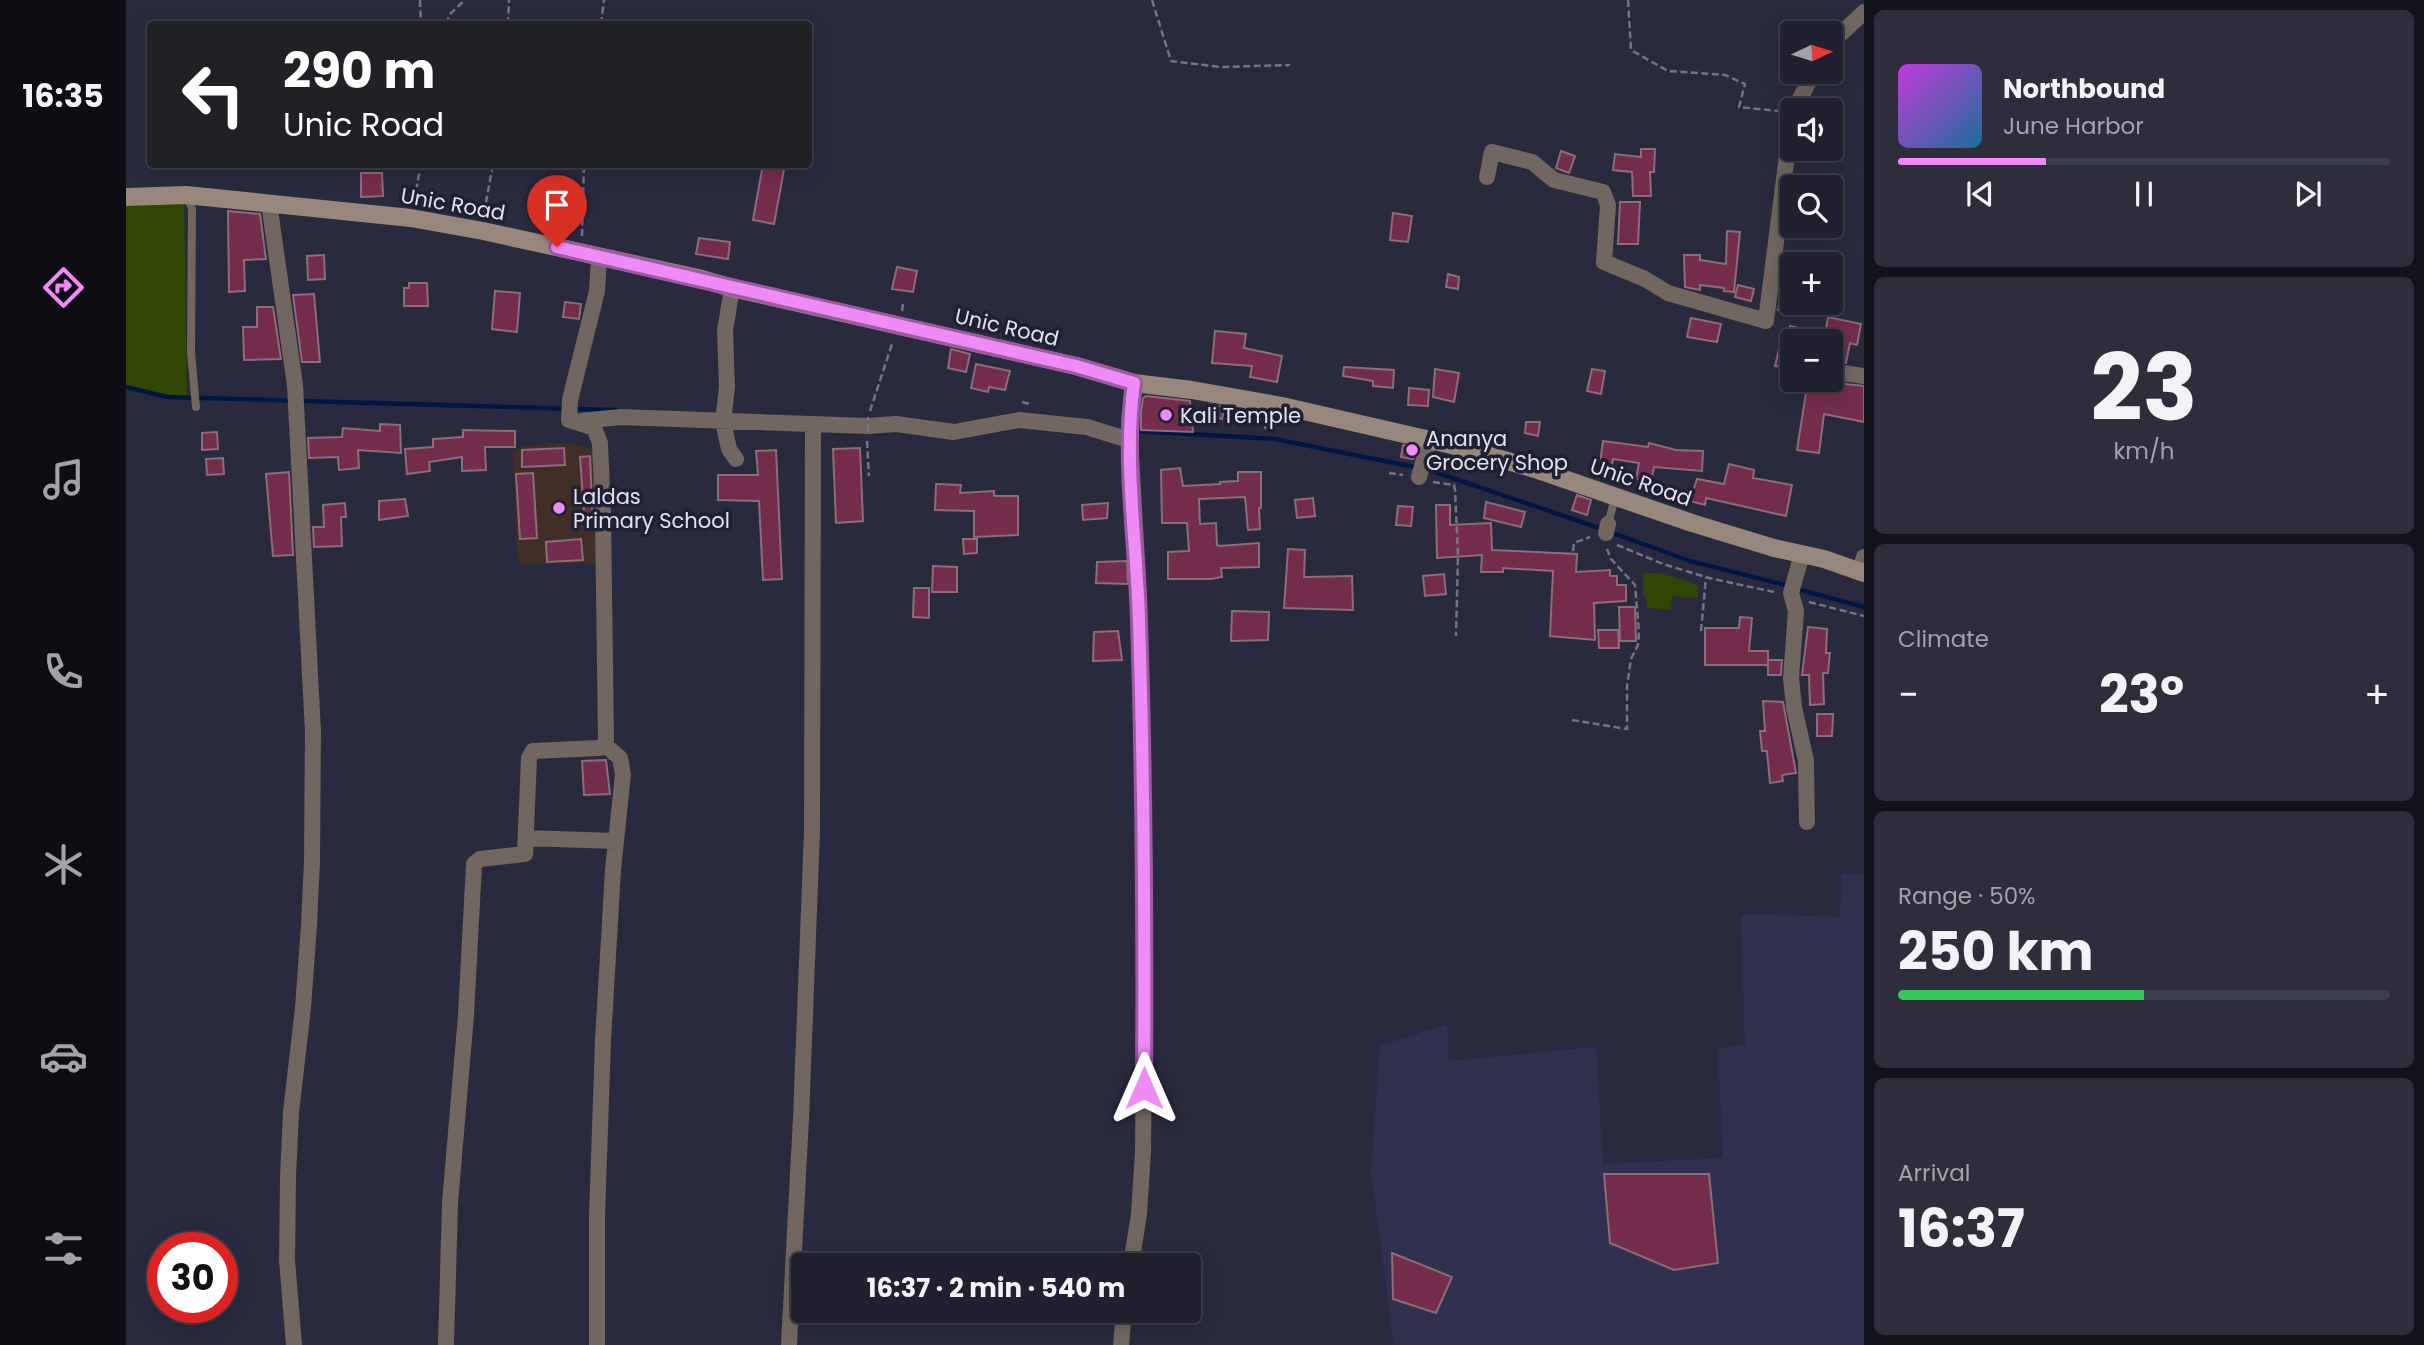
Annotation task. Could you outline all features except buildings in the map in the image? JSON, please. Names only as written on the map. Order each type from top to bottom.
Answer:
[{"type":"main road","name":"Unic Road","points":[[126,197],[186,195],[411,218],[483,231],[1076,366],[1134,383],[1192,390],[1353,421],[1427,449],[1452,445],[1535,469],[1615,498],[1762,544],[1863,567]]},
{"type":"street","points":[[1843,32],[1864,12]]},
{"type":"street","points":[[1487,177],[1492,152],[1532,162],[1554,180],[1603,192],[1608,205],[1604,262],[1645,279],[1668,293],[1766,321],[1783,161]]},
{"type":"street","points":[[269,203],[295,390],[313,745],[313,862],[288,1177],[287,1260],[295,1345]]},
{"type":"street","points":[[572,421],[570,400],[597,291],[599,257]]},
{"type":"street","points":[[732,288],[725,331],[727,387],[723,417],[729,449],[736,459]]},
{"type":"street","points":[[1843,373],[1864,376]]},
{"type":"street","points":[[1133,1253],[1139,1214],[1143,1152],[1145,888],[1138,578],[1129,440],[1134,383]]},
{"type":"street","points":[[572,421],[621,417],[723,417],[813,425],[896,424],[954,432],[1019,420],[1087,427],[1129,440]]},
{"type":"street","points":[[572,421],[594,428],[600,443],[604,533],[605,745],[620,758],[623,774],[615,841],[598,1174],[597,1345]]},
{"type":"street","points":[[789,1345],[802,1118],[812,831],[813,425]]},
{"type":"street","points":[[1419,477],[1427,449]]},
{"type":"street","points":[[1802,554],[1793,587],[1797,611],[1791,678],[1794,707],[1806,761],[1807,822]]},
{"type":"street","points":[[446,1345],[451,1190],[466,1015],[473,868],[480,859],[523,855],[526,852],[530,754],[538,750],[595,749],[605,745]]},
{"type":"street","points":[[526,838],[615,841]]},
{"type":"street","points":[[1121,1345],[1123,1323]]},
{"type":"lane","points":[[186,195],[192,209],[191,352],[196,407]]},
{"type":"lane","points":[[1606,534],[1615,498]]},
{"type":"path","points":[[419,0],[421,21]]},
{"type":"path","points":[[448,21],[449,15],[465,0]]},
{"type":"path","points":[[508,21],[509,0]]},
{"type":"path","points":[[601,21],[604,0]]},
{"type":"path","points":[[1153,0],[1171,61],[1220,67],[1290,65]]},
{"type":"path","points":[[1629,0],[1631,50],[1668,71],[1726,75],[1745,84],[1739,107],[1780,111]]},
{"type":"path","points":[[411,218],[420,168]]},
{"type":"path","points":[[483,231],[486,194],[492,168]]},
{"type":"path","points":[[581,253],[584,168]]},
{"type":"path","points":[[869,476],[868,417],[888,351],[900,326],[903,304]]},
{"type":"path","points":[[1389,473],[1454,485],[1458,555],[1457,636]]},
{"type":"path","points":[[1572,720],[1627,729],[1629,672],[1631,659],[1638,645],[1639,632],[1635,584],[1611,559],[1606,534]]},
{"type":"path","points":[[1573,551],[1574,543],[1586,537],[1606,534],[1623,546],[1663,564],[1785,596],[1793,587],[1808,601],[1864,616]]},
{"type":"path","points":[[1701,631],[1706,577]]},
{"type":"shaded area","name":"Laldas Primary School","points":[[563,443],[598,449],[599,563],[524,564],[519,561],[517,548],[513,451],[522,447]]},
{"type":"shaded area","points":[[1842,873],[1864,874],[1864,1345],[1394,1345],[1371,1170],[1380,1046],[1447,1024],[1449,1061],[1596,1047],[1603,1164],[1723,1158],[1718,1048],[1745,1045],[1741,914],[1840,917]]},
{"type":"green space","points":[[126,200],[184,201],[187,398],[126,387]]},
{"type":"green space","points":[[1643,573],[1660,573],[1698,585],[1698,598],[1672,596],[1671,610],[1647,608],[1646,596],[1643,595]]},
{"type":"waterway","points":[[126,387],[167,397],[615,410]]},
{"type":"waterway","points":[[1134,431],[1275,439],[1429,470],[1602,529]]},
{"type":"waterway","points":[[1610,532],[1690,561],[1789,586]]},
{"type":"waterway","points":[[1797,589],[1864,607]]},
{"type":"place","name":"Kali Temple","points":[[1166,415]]},
{"type":"place","name":"Ananya Grocery Shop","points":[[1412,450]]},
{"type":"place","name":"Laldas Primary School","points":[[559,508]]},
{"type":"route","points":[[557,247],[1076,366],[1134,383],[1129,440],[1138,578],[1144,806],[1144,1088]]}]
